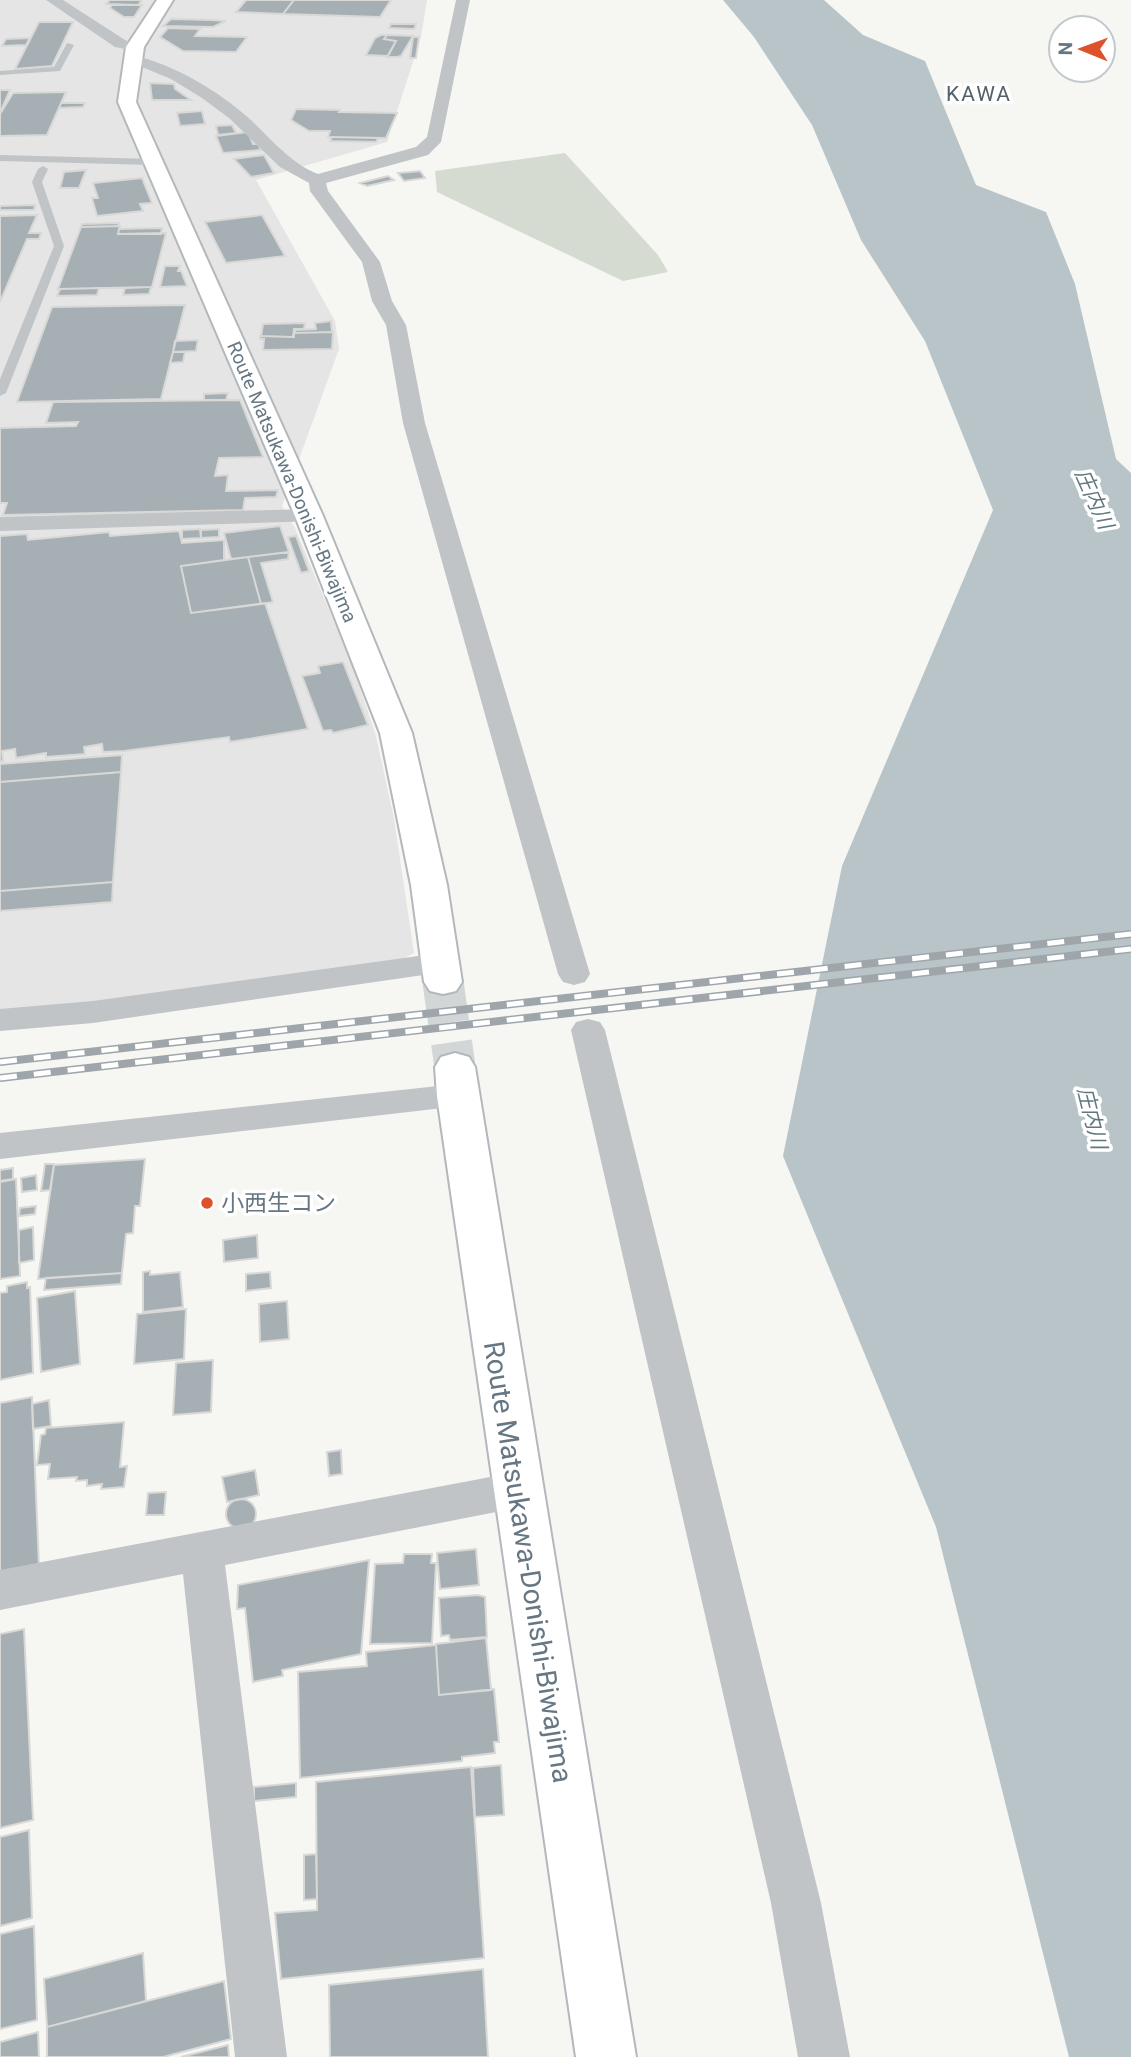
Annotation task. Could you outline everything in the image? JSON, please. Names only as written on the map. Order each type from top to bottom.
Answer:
[{"type":"main road","name":"Route Matsukawa-Donishi-Biwajima","points":[[164,0],[134,53],[127,102],[309,516],[396,733],[429,885],[441,973]]},
{"type":"main road","name":"Route Matsukawa-Donishi-Biwajima","points":[[456,1082],[606,2057]]},
{"type":"street","points":[[53,0],[211,99],[242,121],[294,173],[317,180],[422,151],[435,138],[463,0]]},
{"type":"street","points":[[317,180],[319,191],[371,262],[382,301],[396,324],[414,423],[574,974]]},
{"type":"street","points":[[0,524],[309,516]]},
{"type":"street","points":[[0,1020],[441,973]]},
{"type":"street","points":[[588,1030],[796,1903],[824,2057]]},
{"type":"street","points":[[0,1146],[456,1082]]},
{"type":"street","points":[[0,1590],[517,1490]]},
{"type":"street","points":[[202,1551],[261,2057]]},
{"type":"lane","points":[[0,73],[57,69],[70,44]]},
{"type":"lane","points":[[0,158],[65,158],[90,162]]},
{"type":"lane","points":[[0,169],[43,169],[90,162],[153,162]]},
{"type":"lane","points":[[0,393],[58,246],[37,182],[43,169]]},
{"type":"shaded area","points":[[0,0],[427,0],[421,37],[387,142],[256,180],[335,321],[339,349],[282,506],[295,528],[354,670],[376,736],[394,819],[414,953],[395,963],[112,1001],[0,1011]]},
{"type":"shaded area","points":[[565,153],[658,255],[668,272],[623,281],[437,192],[435,171]]},
{"type":"water","name":"庄内川","points":[[723,0],[824,0],[863,35],[925,61],[976,185],[1046,212],[1075,284],[1116,459],[1131,473],[1131,2057],[1069,2057],[936,1527],[783,1156],[842,866],[993,510],[925,341],[861,240],[812,125],[754,37]]},
{"type":"building","points":[[110,0],[142,0],[138,5],[106,4]]},
{"type":"building","points":[[246,0],[294,0],[283,14],[236,12]]},
{"type":"building","points":[[294,0],[391,0],[380,17],[283,14]]},
{"type":"building","points":[[112,5],[142,5],[134,17],[124,17],[110,8]]},
{"type":"building","points":[[171,19],[226,21],[213,27],[163,26]]},
{"type":"building","points":[[39,22],[73,22],[52,66],[15,69]]},
{"type":"building","points":[[391,24],[416,24],[414,29],[389,28]]},
{"type":"building","points":[[168,28],[200,29],[195,36],[247,37],[236,52],[183,51],[160,37]]},
{"type":"building","points":[[387,35],[384,39],[396,41],[388,56],[366,55],[375,38]]},
{"type":"building","points":[[387,35],[413,36],[401,56],[387,57],[396,41],[384,39]]},
{"type":"building","points":[[413,37],[419,37],[416,58],[410,58]]},
{"type":"building","points":[[30,38],[26,45],[2,46],[6,39]]},
{"type":"building","points":[[150,83],[174,84],[175,89],[191,100],[152,100]]},
{"type":"building","points":[[0,90],[10,90],[0,113]]},
{"type":"building","points":[[66,92],[47,135],[0,136],[0,114],[13,93]]},
{"type":"building","points":[[61,103],[85,103],[83,107],[59,108]]},
{"type":"building","points":[[296,109],[397,113],[386,138],[328,137],[330,131],[309,131],[291,120]]},
{"type":"building","points":[[202,111],[205,124],[180,126],[177,113]]},
{"type":"building","points":[[232,125],[236,133],[218,135],[216,126]]},
{"type":"building","points":[[248,132],[253,144],[258,144],[261,150],[223,153],[216,136]]},
{"type":"building","points":[[332,137],[378,138],[376,142],[330,141]]},
{"type":"building","points":[[264,155],[274,173],[251,177],[234,159]]},
{"type":"building","points":[[86,170],[79,188],[60,188],[64,172]]},
{"type":"building","points":[[420,171],[425,178],[404,181],[398,173]]},
{"type":"building","points":[[388,176],[394,180],[367,186],[360,183]]},
{"type":"building","points":[[142,178],[152,203],[140,204],[143,211],[97,216],[92,198],[98,198],[93,183]]},
{"type":"building","points":[[35,205],[34,210],[0,210],[0,206]]},
{"type":"building","points":[[37,215],[29,233],[41,233],[39,239],[27,239],[0,302],[0,216]]},
{"type":"building","points":[[262,215],[285,256],[226,263],[205,222]]},
{"type":"building","points":[[119,223],[118,226],[81,227],[82,224]]},
{"type":"building","points":[[120,226],[118,234],[166,233],[152,287],[58,289],[81,227]]},
{"type":"building","points":[[162,228],[161,234],[118,234],[119,229]]},
{"type":"building","points":[[165,266],[180,266],[178,271],[181,271],[187,286],[160,287]]},
{"type":"building","points":[[151,287],[149,294],[123,295],[125,288]]},
{"type":"building","points":[[99,288],[97,295],[57,296],[60,289]]},
{"type":"building","points":[[185,305],[161,399],[17,402],[52,307]]},
{"type":"building","points":[[331,321],[332,332],[295,333],[295,330],[316,329],[315,323]]},
{"type":"building","points":[[305,323],[304,329],[294,329],[293,337],[261,336],[263,324]]},
{"type":"building","points":[[333,332],[332,349],[263,350],[264,339],[260,339],[260,336],[294,337],[294,333]]},
{"type":"building","points":[[198,340],[196,351],[173,352],[175,341]]},
{"type":"building","points":[[173,352],[185,352],[183,362],[170,363]]},
{"type":"building","points":[[228,393],[226,400],[204,400],[204,394]]},
{"type":"building","points":[[240,400],[263,457],[219,458],[215,476],[228,475],[226,491],[278,490],[276,497],[245,498],[243,510],[3,515],[7,503],[0,503],[0,428],[76,426],[78,422],[46,423],[53,402]]},
{"type":"building","points":[[280,526],[289,552],[231,559],[224,533]]},
{"type":"building","points":[[200,529],[201,538],[182,539],[182,530]]},
{"type":"building","points":[[219,529],[219,537],[201,538],[201,530]]},
{"type":"building","points":[[179,531],[182,543],[224,540],[224,560],[181,566],[191,613],[265,603],[308,729],[230,742],[229,737],[124,751],[103,752],[102,744],[84,747],[85,754],[46,757],[46,753],[16,758],[15,749],[2,751],[3,761],[0,761],[0,536],[27,534],[28,540],[109,532],[110,536]]},
{"type":"building","points":[[296,536],[309,571],[301,573],[288,537]]},
{"type":"building","points":[[289,552],[288,559],[261,563],[273,602],[261,604],[248,557]]},
{"type":"building","points":[[248,557],[261,604],[191,613],[181,566]]},
{"type":"building","points":[[343,662],[368,725],[333,733],[331,730],[323,731],[302,676],[320,673],[318,666]]},
{"type":"building","points":[[122,755],[121,772],[0,782],[0,764]]},
{"type":"building","points":[[121,772],[113,882],[0,891],[0,782]]},
{"type":"building","points":[[113,882],[112,902],[0,911],[0,891]]},
{"type":"building","points":[[145,1159],[140,1206],[135,1206],[133,1233],[126,1234],[122,1273],[38,1279],[54,1165]]},
{"type":"building","points":[[45,1164],[54,1164],[50,1190],[41,1191]]},
{"type":"building","points":[[13,1168],[13,1179],[0,1181],[0,1170]]},
{"type":"building","points":[[36,1175],[37,1190],[22,1192],[21,1178]]},
{"type":"building","points":[[16,1179],[20,1276],[0,1279],[0,1182]]},
{"type":"building","points":[[36,1206],[35,1214],[19,1216],[20,1208]]},
{"type":"building","points":[[33,1227],[34,1260],[19,1263],[19,1230]]},
{"type":"building","points":[[257,1235],[258,1258],[224,1262],[223,1240]]},
{"type":"building","points":[[150,1271],[150,1275],[180,1272],[183,1307],[143,1312],[143,1272]]},
{"type":"building","points":[[270,1272],[271,1288],[246,1291],[246,1274]]},
{"type":"building","points":[[122,1273],[121,1284],[44,1290],[46,1278]]},
{"type":"building","points":[[27,1282],[27,1288],[30,1287],[33,1373],[0,1380],[0,1293],[7,1292],[7,1286]]},
{"type":"building","points":[[75,1291],[80,1364],[41,1372],[37,1298]]},
{"type":"building","points":[[287,1301],[289,1339],[260,1342],[259,1304]]},
{"type":"building","points":[[186,1309],[184,1359],[134,1364],[137,1314]]},
{"type":"building","points":[[213,1360],[211,1412],[173,1415],[176,1363]]},
{"type":"building","points":[[32,1397],[39,1566],[0,1573],[0,1403]]},
{"type":"building","points":[[49,1400],[51,1426],[33,1429],[32,1404]]},
{"type":"building","points":[[124,1422],[120,1467],[127,1466],[124,1487],[101,1489],[102,1484],[87,1486],[87,1480],[76,1481],[77,1477],[48,1479],[50,1464],[37,1465],[41,1435],[45,1434],[46,1428]]},
{"type":"building","points":[[341,1450],[342,1474],[329,1476],[327,1452]]},
{"type":"building","points":[[255,1470],[259,1495],[227,1502],[222,1477]]},
{"type":"building","points":[[166,1492],[164,1515],[146,1515],[148,1493]]},
{"type":"building","points":[[241,1499],[252,1503],[256,1514],[252,1525],[241,1529],[230,1525],[226,1514],[230,1503]]},
{"type":"building","points":[[476,1549],[479,1585],[440,1589],[437,1553]]},
{"type":"building","points":[[404,1554],[432,1554],[431,1563],[436,1563],[432,1643],[370,1644],[375,1564],[403,1563]]},
{"type":"building","points":[[369,1560],[361,1654],[282,1670],[283,1676],[253,1682],[245,1608],[237,1609],[238,1585]]},
{"type":"building","points":[[478,1595],[485,1597],[487,1637],[450,1640],[449,1635],[441,1636],[439,1598]]},
{"type":"building","points":[[24,1629],[33,1820],[0,1828],[0,1634]]},
{"type":"building","points":[[486,1638],[491,1690],[439,1695],[436,1644]]},
{"type":"building","points":[[436,1645],[439,1695],[494,1689],[499,1742],[494,1742],[495,1753],[462,1757],[462,1761],[300,1778],[298,1672],[367,1666],[366,1652]]},
{"type":"building","points":[[501,1765],[504,1815],[475,1817],[473,1768]]},
{"type":"building","points":[[471,1767],[484,1958],[281,1979],[275,1913],[317,1910],[316,1782]]},
{"type":"building","points":[[296,1783],[296,1797],[254,1801],[254,1787]]},
{"type":"building","points":[[29,1830],[32,1918],[0,1926],[0,1837]]},
{"type":"building","points":[[316,1854],[317,1899],[304,1900],[304,1855]]},
{"type":"building","points":[[34,1926],[37,2020],[0,2029],[0,1934]]},
{"type":"building","points":[[143,1953],[146,2001],[47,2027],[44,1979]]},
{"type":"building","points":[[483,1969],[488,2057],[330,2057],[329,1985]]},
{"type":"building","points":[[224,1981],[231,2039],[163,2057],[47,2057],[47,2027]]},
{"type":"building","points":[[38,2032],[39,2057],[0,2057],[0,2042]]},
{"type":"building","points":[[228,2045],[229,2057],[181,2057]]},
{"type":"tunnel","points":[[443,982],[455,1067]]},
{"type":"railway","points":[[0,1062],[1131,934]]},
{"type":"railway","points":[[0,1078],[1131,949]]},
{"type":"place","name":"小西生コン","points":[[207,1203]]},
{"type":"district","name":"KAWA","points":[[979,94]]}]
